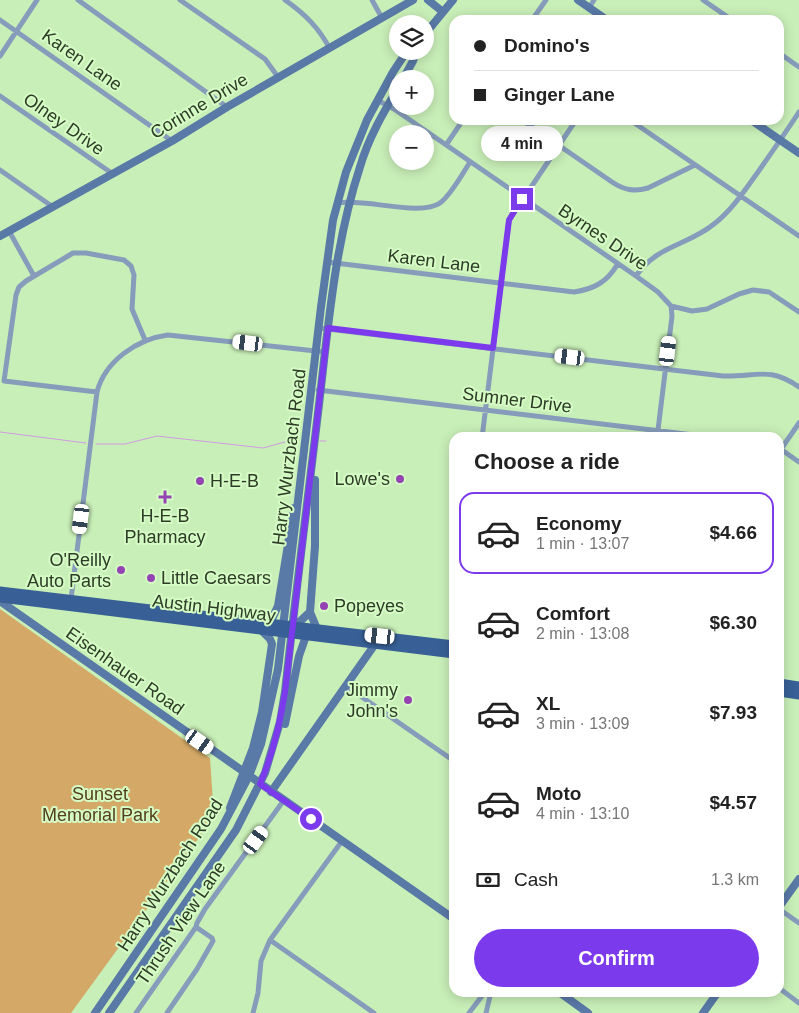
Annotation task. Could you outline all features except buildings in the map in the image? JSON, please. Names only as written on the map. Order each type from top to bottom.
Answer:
[{"type":"main road","name":"Corinne Drive","points":[[0,236],[172,141],[278,77],[413,0]]},
{"type":"main road","points":[[428,0],[443,12]]},
{"type":"main road","points":[[434,23],[453,0]]},
{"type":"main road","points":[[578,0],[600,15]]},
{"type":"main road","name":"Harry Wurzbach Road","points":[[95,1013],[204,857],[227,820],[261,744],[277,676],[333,220],[354,152],[377,100],[400,60]]},
{"type":"main road","name":"Harry Wurzbach Road","points":[[109,1013],[236,830],[260,784],[274,745],[285,692],[310,509],[313,458],[325,352],[345,217],[360,165],[377,125],[388,106]]},
{"type":"main road","points":[[758,125],[799,153]]},
{"type":"main road","points":[[303,465],[307,468],[304,493],[310,509],[315,546],[310,612],[317,629]]},
{"type":"main road","points":[[270,623],[278,606],[292,512],[300,492]]},
{"type":"main road","name":"Austin Highway","points":[[0,591],[71,599],[261,630],[317,629],[328,634]]},
{"type":"main road","name":"Austin Highway","points":[[0,600],[219,622]]},
{"type":"main road","name":"Eisenhauer Road","points":[[0,600],[449,916]]},
{"type":"main road","points":[[274,745],[283,732],[299,656],[292,630],[282,619],[278,606]]},
{"type":"main road","points":[[272,644],[292,630],[310,612]]},
{"type":"main road","name":"Austin Highway","points":[[219,622],[218,619],[270,623],[292,630],[378,640],[449,645]]},
{"type":"main road","points":[[246,774],[259,724],[272,644],[270,639],[261,630]]},
{"type":"main road","points":[[292,630],[299,656]]},
{"type":"main road","points":[[271,792],[378,640]]},
{"type":"main road","name":"Austin Highway","points":[[378,640],[449,653]]},
{"type":"main road","points":[[784,684],[799,686]]},
{"type":"main road","points":[[784,693],[799,695]]},
{"type":"main road","points":[[784,901],[799,879]]},
{"type":"main road","points":[[566,997],[588,1013]]},
{"type":"main road","points":[[704,1013],[715,997]]},
{"type":"street","points":[[0,56],[38,0]]},
{"type":"street","points":[[78,0],[227,107]]},
{"type":"street","points":[[180,0],[265,59],[278,77]]},
{"type":"street","points":[[285,0],[311,20],[330,49]]},
{"type":"street","points":[[372,0],[382,18]]},
{"type":"street","points":[[536,15],[546,0]]},
{"type":"street","points":[[589,8],[594,0]]},
{"type":"street","points":[[703,0],[725,15]]},
{"type":"street","name":"Karen Lane","points":[[0,20],[172,141]]},
{"type":"street","points":[[784,56],[799,67]]},
{"type":"street","name":"Olney Drive","points":[[0,96],[113,174]]},
{"type":"street","name":"Byrnes Drive","points":[[377,100],[446,145],[617,265],[636,276],[658,292],[671,306]]},
{"type":"street","points":[[636,276],[647,262],[658,254],[712,226],[726,214],[741,196],[799,112]]},
{"type":"street","points":[[446,145],[460,125]]},
{"type":"street","points":[[529,125],[612,182],[627,189],[640,190],[648,188],[695,166]]},
{"type":"street","points":[[483,432],[509,220],[573,125]]},
{"type":"street","points":[[637,125],[799,236]]},
{"type":"street","points":[[338,203],[350,201],[406,207],[432,206],[441,202],[446,197],[470,162]]},
{"type":"street","points":[[0,170],[53,207]]},
{"type":"street","points":[[9,232],[34,276]]},
{"type":"street","points":[[97,392],[4,381],[16,293],[19,287],[26,280],[74,253],[114,257],[127,261],[134,275],[132,309],[145,340]]},
{"type":"street","name":"Karen Lane","points":[[327,262],[570,292],[597,286],[609,277],[617,265]]},
{"type":"street","points":[[658,432],[672,316],[671,306],[700,310],[707,309],[746,291],[754,290],[769,292],[799,312]]},
{"type":"street","points":[[319,328],[723,376],[770,373],[784,377],[799,387]]},
{"type":"street","points":[[71,599],[97,392],[100,381],[122,355],[145,340],[159,336],[176,335],[325,352]]},
{"type":"street","name":"Sumner Drive","points":[[312,390],[486,410],[644,432]]},
{"type":"street","points":[[784,443],[799,423]]},
{"type":"street","points":[[784,453],[799,462]]},
{"type":"street","points":[[346,686],[449,758]]},
{"type":"street","name":"Thrush View Lane","points":[[137,1011],[196,927],[196,922],[284,800]]},
{"type":"street","points":[[253,1013],[258,993],[261,961],[270,940],[342,841]]},
{"type":"street","points":[[784,912],[799,923]]},
{"type":"street","points":[[166,1013],[197,969],[213,941],[212,938],[196,927]]},
{"type":"street","points":[[270,940],[374,1013]]},
{"type":"street","points":[[784,992],[799,1003]]},
{"type":"street","points":[[469,1013],[481,997]]},
{"type":"street","points":[[486,1013],[490,997]]},
{"type":"street","points":[[137,1011],[145,1013]]},
{"type":"green space","name":"Sunset Memorial Park","points":[[0,609],[210,758],[214,817],[71,1013],[0,1013]]},
{"type":"waterway","points":[[0,432],[86,443]]},
{"type":"waterway","points":[[96,444],[125,444],[157,436],[263,448],[299,438]]},
{"type":"waterway","points":[[320,441],[326,441]]},
{"type":"place","name":"Lowe's","points":[[400,479]]},
{"type":"place","name":"H-E-B","points":[[200,481]]},
{"type":"place","name":"H-E-B Pharmacy","points":[[165,497]]},
{"type":"place","name":"O'Reilly Auto Parts","points":[[121,570]]},
{"type":"place","name":"Little Caesars","points":[[151,578]]},
{"type":"place","name":"Popeyes","points":[[324,606]]},
{"type":"place","name":"Jimmy John's","points":[[408,700]]},
{"type":"route","points":[[311,819],[260,784],[274,745],[285,692],[328,328],[493,348],[509,220],[522,199]]}]
